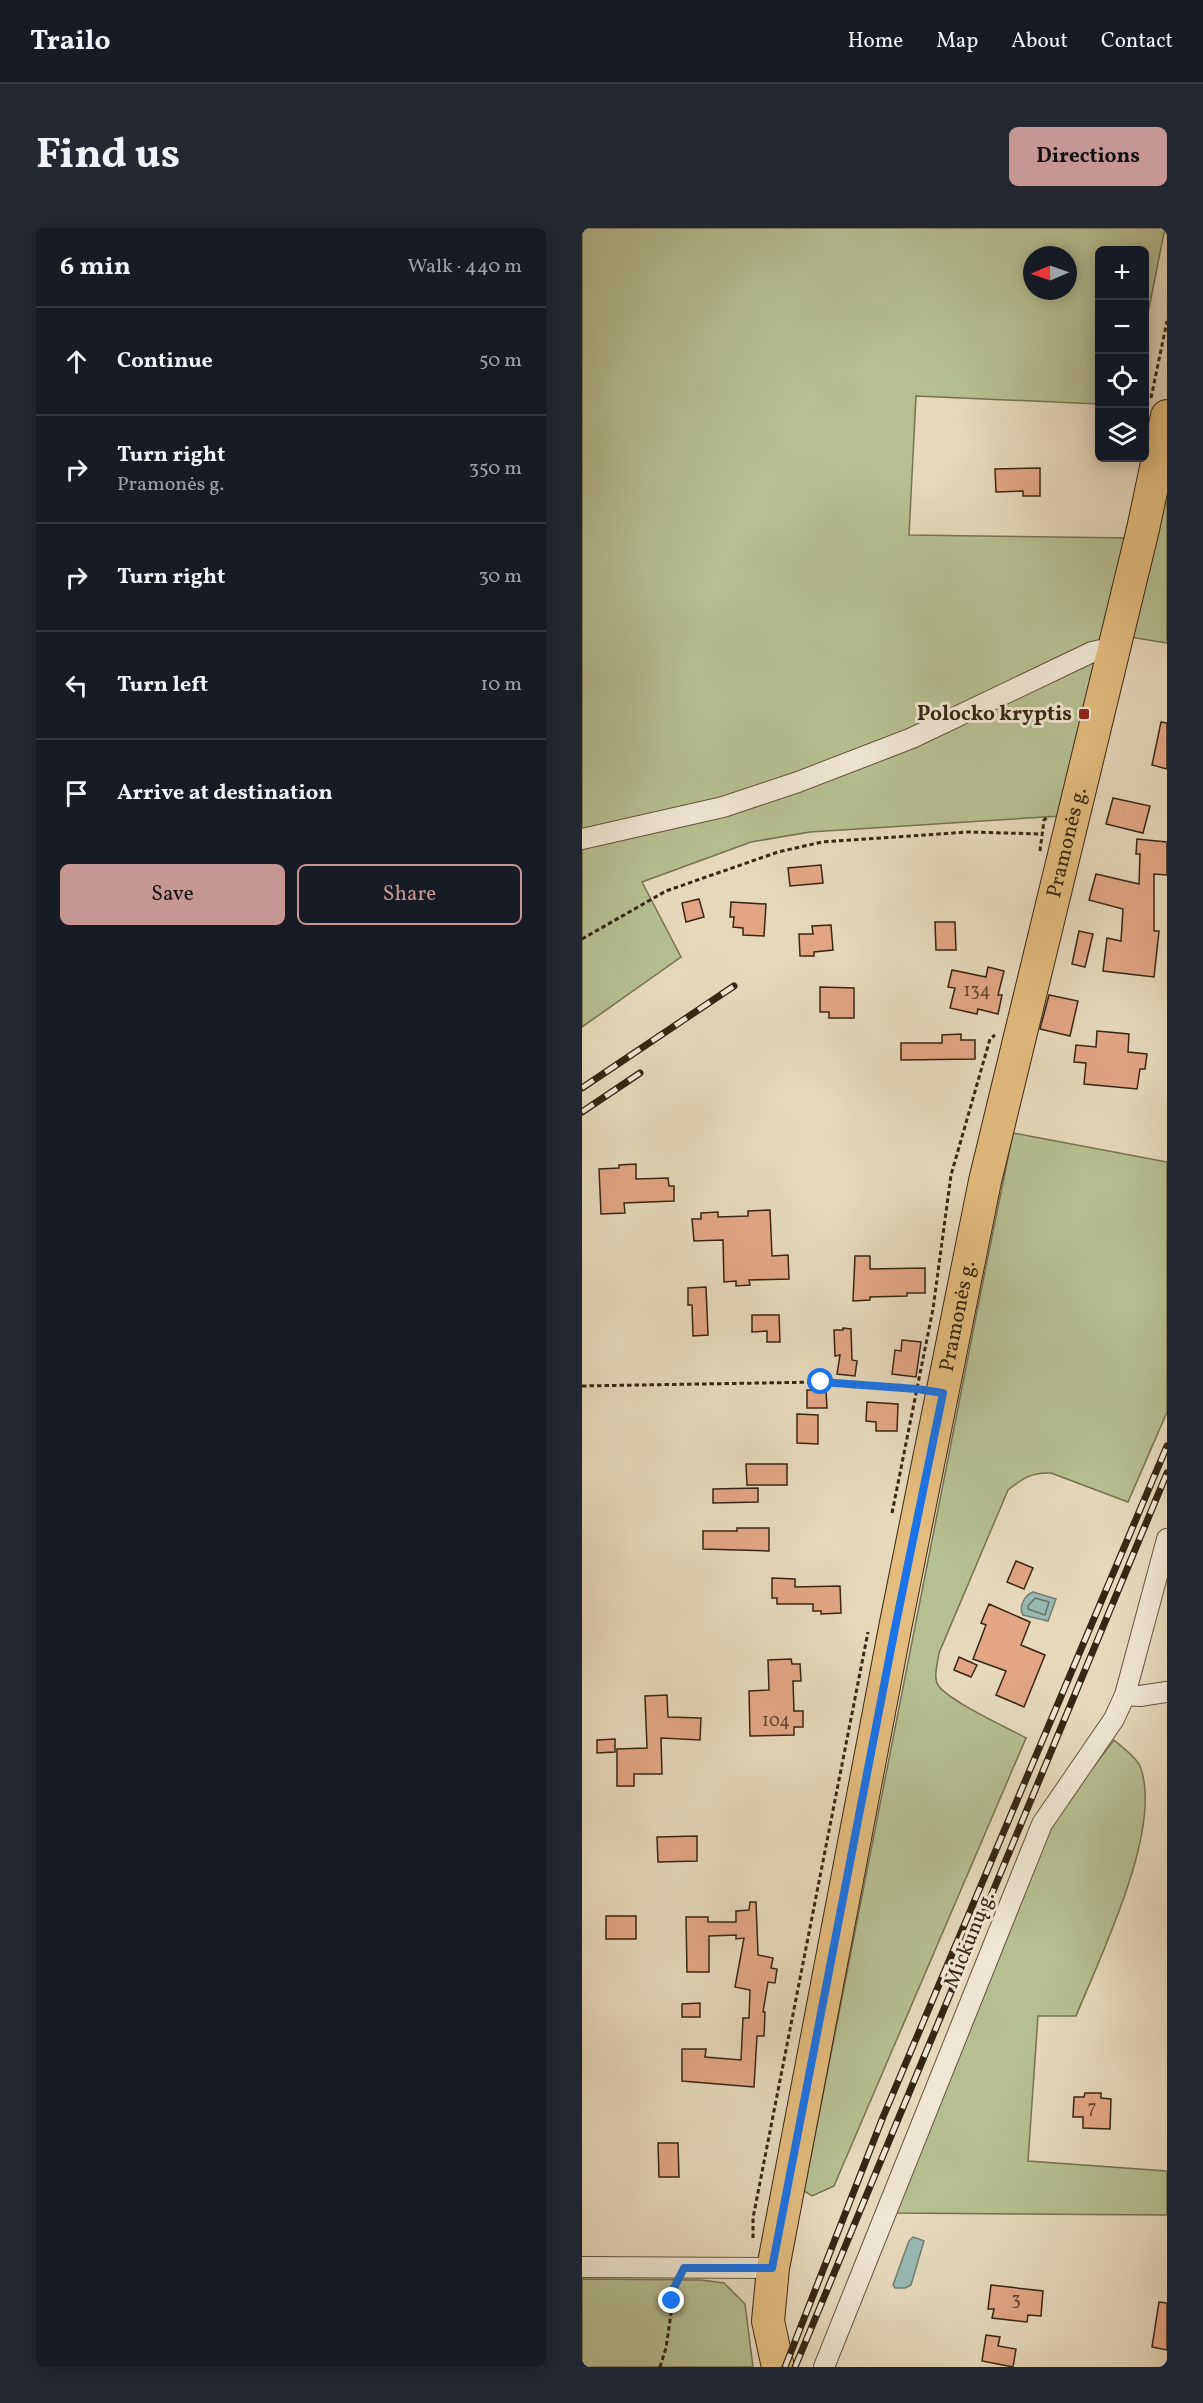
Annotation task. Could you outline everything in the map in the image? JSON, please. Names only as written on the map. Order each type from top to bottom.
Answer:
[{"type":"main road","name":"Pramonės g.","points":[[778,2367],[768,2321],[772,2268],[893,1640],[1001,1111],[1143,529],[1159,407]]},
{"type":"street","points":[[582,839],[723,807],[798,782],[912,738],[1092,652],[1101,650],[1113,653]]},
{"type":"street","name":"Mickūnų g.","points":[[824,2367],[1042,1824],[1114,1719],[1125,1695],[1167,1539]]},
{"type":"street","points":[[1125,1695],[1140,1696],[1167,1692]]},
{"type":"street","points":[[582,2267],[772,2268]]},
{"type":"path","points":[[1159,407],[1167,321]]},
{"type":"path","points":[[582,939],[666,891],[778,852],[822,842],[968,832],[1070,834]]},
{"type":"path","points":[[582,1386],[821,1382],[943,1393]]},
{"type":"path","points":[[660,2367],[666,2348],[674,2288],[684,2268]]},
{"type":"green space","points":[[582,228],[1165,228],[1149,308],[1149,246],[1095,246],[1095,404],[916,396],[909,535],[1131,538],[1061,816],[810,832],[751,842],[642,882],[681,957],[582,1027]]},
{"type":"green space","points":[[1167,463],[1167,643],[1129,637]]},
{"type":"green space","points":[[1013,1133],[1167,1162],[1167,1412],[1128,1502],[1051,1473],[1028,1477],[1008,1490],[939,1653],[936,1678],[938,1685],[953,1698],[1026,1738],[834,2186],[812,2196],[804,2191]]},
{"type":"green space","points":[[1114,1740],[1140,1766],[1145,1792],[1144,1822],[1126,1892],[1076,2016],[1038,2016],[1028,2161],[1167,2171],[1167,2215],[895,2213],[1038,1856],[1060,1810]]},
{"type":"green space","points":[[582,2279],[701,2280],[724,2283],[745,2304],[753,2367],[582,2367]]},
{"type":"water","points":[[1033,1592],[1056,1599],[1048,1621],[1023,1615],[1021,1608],[1023,1602]]},
{"type":"water","points":[[913,2237],[924,2241],[911,2285],[905,2288],[895,2288],[893,2285],[909,2241]]},
{"type":"building","points":[[1040,468],[1040,496],[1023,496],[1023,491],[996,492],[995,469]]},
{"type":"building","points":[[1161,722],[1167,723],[1167,769],[1152,765]]},
{"type":"building","points":[[1113,798],[1150,806],[1143,833],[1106,824]]},
{"type":"building","points":[[1137,839],[1167,842],[1167,875],[1154,874],[1154,931],[1159,931],[1154,977],[1103,971],[1107,938],[1121,941],[1123,909],[1089,900],[1096,874],[1139,884],[1140,854],[1136,854]]},
{"type":"building","points":[[821,865],[823,883],[790,886],[788,868]]},
{"type":"building","points":[[699,899],[704,917],[686,922],[682,903]]},
{"type":"building","points":[[731,902],[766,904],[764,936],[743,935],[743,928],[733,927],[734,917],[730,917]]},
{"type":"building","points":[[935,922],[955,922],[956,950],[936,950]]},
{"type":"building","points":[[831,925],[833,950],[814,952],[814,956],[800,956],[799,934],[813,934],[812,926]]},
{"type":"building","points":[[1079,931],[1093,934],[1085,967],[1072,964]]},
{"type":"building","points":[[988,967],[1004,971],[998,995],[1002,995],[998,1014],[978,1009],[977,1014],[950,1008],[955,988],[948,987],[952,970],[986,977]]},
{"type":"building","points":[[820,987],[854,988],[854,1018],[829,1018],[829,1012],[820,1012]]},
{"type":"building","points":[[1049,995],[1078,1001],[1070,1036],[1040,1029]]},
{"type":"building","points":[[1097,1031],[1129,1034],[1128,1052],[1147,1054],[1145,1069],[1140,1069],[1137,1089],[1084,1084],[1086,1063],[1074,1062],[1076,1045],[1096,1047]]},
{"type":"building","points":[[961,1034],[961,1040],[975,1040],[975,1059],[901,1060],[901,1043],[942,1043],[942,1035]]},
{"type":"building","points":[[636,1164],[636,1179],[668,1178],[669,1186],[674,1186],[674,1201],[624,1203],[625,1213],[601,1214],[599,1169]]},
{"type":"building","points":[[770,1210],[772,1256],[788,1255],[789,1279],[749,1280],[750,1285],[736,1286],[736,1281],[724,1282],[723,1240],[694,1241],[692,1219],[701,1219],[701,1213],[718,1212],[718,1217],[748,1216],[748,1211]]},
{"type":"building","points":[[855,1256],[870,1256],[870,1269],[925,1268],[925,1293],[870,1297],[870,1300],[853,1301]]},
{"type":"building","points":[[706,1287],[708,1335],[693,1336],[692,1305],[688,1305],[688,1288]]},
{"type":"building","points":[[752,1315],[779,1315],[780,1342],[767,1342],[767,1331],[752,1332]]},
{"type":"building","points":[[843,1328],[851,1329],[852,1360],[857,1361],[855,1376],[837,1374],[840,1355],[835,1356],[834,1330],[843,1330]]},
{"type":"building","points":[[902,1340],[921,1342],[916,1377],[892,1374],[895,1350],[901,1351]]},
{"type":"building","points":[[807,1390],[826,1390],[827,1408],[807,1408]]},
{"type":"building","points":[[867,1402],[898,1404],[897,1431],[876,1431],[876,1422],[866,1421]]},
{"type":"building","points":[[797,1414],[818,1415],[818,1444],[797,1443]]},
{"type":"building","points":[[746,1464],[787,1464],[787,1485],[747,1485]]},
{"type":"building","points":[[758,1488],[758,1502],[713,1503],[713,1489]]},
{"type":"building","points":[[737,1528],[769,1528],[769,1551],[703,1549],[703,1531],[737,1531]]},
{"type":"building","points":[[1016,1561],[1033,1568],[1024,1589],[1007,1582]]},
{"type":"building","points":[[772,1578],[795,1579],[795,1587],[840,1586],[841,1613],[821,1614],[821,1611],[813,1611],[813,1604],[777,1604],[777,1598],[772,1598]]},
{"type":"building","points":[[989,1604],[1030,1622],[1021,1645],[1045,1655],[1024,1707],[996,1695],[1006,1671],[973,1659],[986,1625],[981,1623]]},
{"type":"building","points":[[959,1657],[977,1665],[971,1677],[954,1670]]},
{"type":"building","points":[[791,1659],[792,1664],[800,1664],[801,1681],[793,1681],[794,1711],[803,1711],[803,1727],[794,1727],[794,1735],[750,1736],[749,1691],[769,1690],[768,1660]]},
{"type":"building","points":[[667,1695],[668,1717],[701,1718],[700,1740],[661,1738],[662,1774],[634,1774],[634,1786],[617,1786],[617,1749],[647,1748],[645,1696]]},
{"type":"building","points":[[615,1739],[615,1752],[597,1753],[597,1740]]},
{"type":"building","points":[[697,1836],[697,1861],[658,1862],[657,1837]]},
{"type":"building","points":[[750,1902],[756,1902],[758,1955],[773,1958],[771,1968],[777,1969],[775,1983],[768,1982],[763,2012],[765,2012],[764,2036],[757,2036],[754,2087],[682,2081],[682,2049],[706,2049],[705,2057],[741,2060],[743,2018],[749,2018],[750,1990],[735,1987],[744,1938],[736,1939],[736,1935],[709,1936],[709,1972],[687,1972],[686,1917],[708,1917],[708,1922],[736,1922],[736,1911],[749,1910]]},
{"type":"building","points":[[606,1916],[636,1916],[636,1939],[606,1939]]},
{"type":"building","points":[[700,2003],[700,2017],[682,2017],[682,2004]]},
{"type":"building","points":[[1085,2093],[1101,2093],[1101,2098],[1111,2099],[1110,2129],[1083,2128],[1083,2117],[1073,2117],[1074,2097],[1084,2097]]},
{"type":"building","points":[[658,2143],[678,2143],[679,2177],[659,2177]]},
{"type":"building","points":[[991,2285],[1043,2291],[1041,2316],[1028,2315],[1027,2322],[992,2318],[994,2309],[988,2309]]},
{"type":"building","points":[[1159,2302],[1167,2303],[1167,2350],[1152,2347]]},
{"type":"building","points":[[986,2335],[1000,2337],[998,2346],[1016,2349],[1013,2367],[982,2361]]},
{"type":"railway","points":[[582,1088],[734,986]]},
{"type":"railway","points":[[582,1112],[640,1073]]},
{"type":"railway","points":[[785,2367],[883,2117],[1167,1446]]},
{"type":"railway","points":[[795,2367],[1167,1473]]},
{"type":"place","name":"Polocko kryptis","points":[[1084,714]]},
{"type":"route","points":[[672,2301],[674,2288],[684,2268],[772,2268],[895,1628],[943,1393],[821,1382]]}]
